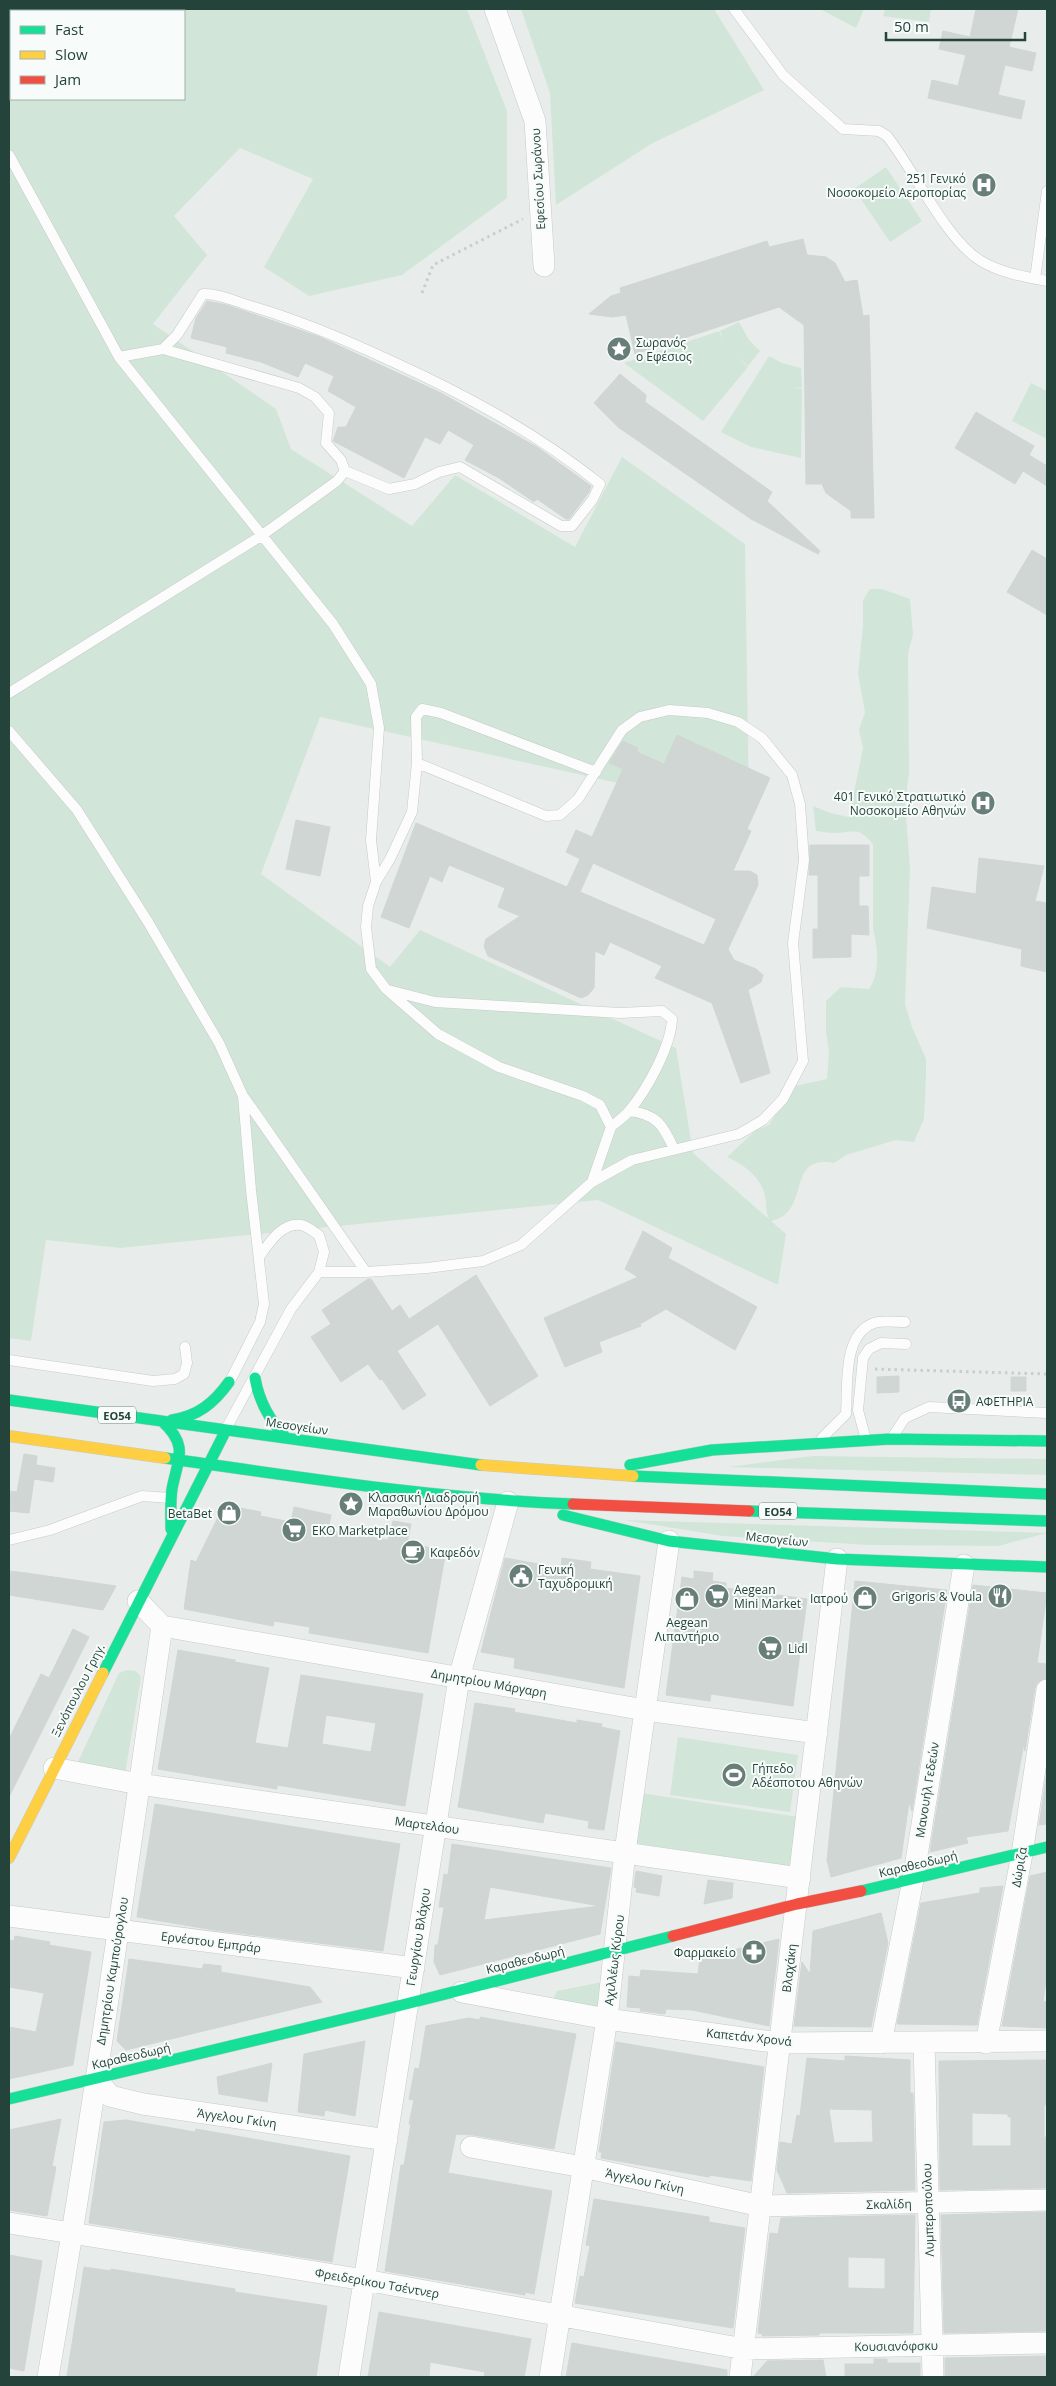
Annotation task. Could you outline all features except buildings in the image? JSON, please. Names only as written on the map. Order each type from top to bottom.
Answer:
[{"type":"main road","points":[[254,1378],[260,1404],[271,1423],[286,1438]]},
{"type":"main road","points":[[162,1421],[181,1419],[200,1413],[215,1401],[229,1382]]},
{"type":"main road","name":"Μεσογείων","points":[[9,1400],[492,1467],[582,1474],[1047,1494]]},
{"type":"main road","name":"Ξενόπουλου Γρηγ.","points":[[162,1421],[173,1430],[180,1443],[181,1458],[171,1498],[171,1536]]},
{"type":"main road","name":"Ξενόπουλου Γρηγ.","points":[[9,1858],[226,1430]]},
{"type":"main road","name":"Μεσογείων","points":[[9,1436],[181,1458],[396,1490],[508,1502],[1047,1521]]},
{"type":"main road","name":"Μεσογείων","points":[[582,1474],[712,1450],[890,1440],[1047,1441]]},
{"type":"main road","name":"Μεσογείων","points":[[508,1502],[669,1541],[837,1560],[964,1566],[1047,1567]]},
{"type":"main road","name":"Καραθεοδωρή","points":[[9,2099],[615,1952],[796,1904],[913,1880],[1047,1848]]},
{"type":"street","name":"Εφεσίου Σωράνου","points":[[495,9],[535,122],[544,266]]},
{"type":"street","name":"Γεωργίου Βλάχου","points":[[349,2377],[459,1678],[508,1502]]},
{"type":"street","name":"Αχιλλέως Κύρου","points":[[550,2377],[607,2019],[625,1852],[669,1541]]},
{"type":"street","name":"Βλαχάκη","points":[[740,2377],[837,1560]]},
{"type":"street","name":"Μανουήλ Γεδεών","points":[[881,2043],[913,1880],[964,1566]]},
{"type":"street","points":[[138,1601],[162,1626]]},
{"type":"street","name":"Δημητρίου Μάργαρη","points":[[162,1626],[645,1710],[817,1732]]},
{"type":"street","name":"Δημητρίου Καμπούρογλου","points":[[48,2377],[73,2233],[119,1930],[162,1626]]},
{"type":"street","name":"Δώριζα","points":[[986,2043],[1022,1854],[1047,1690]]},
{"type":"street","name":"Μαρτελάου","points":[[54,1768],[139,1784],[800,1878]]},
{"type":"street","name":"Ερνέστου Εμπράρ","points":[[9,1916],[414,1968]]},
{"type":"street","name":"Καπετάν Χρονά","points":[[455,1991],[607,2019],[780,2043],[986,2043],[1047,2041]]},
{"type":"street","name":"Λυμπεροπούλου","points":[[924,2043],[933,2377]]},
{"type":"street","name":"Άγγελου Γκίνη","points":[[96,2078],[110,2096],[143,2104],[387,2140]]},
{"type":"street","name":"Άγγελου Γκίνη","points":[[470,2147],[583,2167],[761,2206]]},
{"type":"street","name":"Σκαλίδη","points":[[761,2206],[1047,2200]]},
{"type":"street","name":"Φρειδερίκου Τσέντνερ","points":[[9,2223],[365,2280],[744,2349]]},
{"type":"street","name":"Κουσιανόφσκυ","points":[[744,2349],[1047,2343]]},
{"type":"lane","points":[[734,9],[783,75],[843,129],[879,131],[887,136],[955,237],[981,261],[1015,275],[1047,281]]},
{"type":"lane","points":[[9,155],[119,358],[333,624],[371,684],[379,728],[371,840],[376,882]]},
{"type":"lane","points":[[1035,279],[1047,191]]},
{"type":"lane","points":[[119,358],[163,349],[299,388],[315,397],[329,413],[326,443],[341,460],[345,471],[389,490],[414,484],[439,472],[460,467],[561,526],[572,526],[593,499],[600,484],[546,443],[436,380],[329,332],[280,315],[203,294],[177,334],[163,349]]},
{"type":"lane","points":[[9,693],[261,536],[337,481],[345,471]]},
{"type":"lane","points":[[596,772],[441,713],[422,709],[416,717],[417,763],[412,812],[390,859],[376,882],[368,906],[366,927],[371,969],[386,989],[438,1034],[499,1067],[583,1096],[600,1105],[611,1127]]},
{"type":"lane","points":[[319,1272],[366,1272],[427,1268],[483,1261],[521,1245],[592,1182],[632,1160],[739,1134],[764,1120],[783,1099],[802,1061],[793,943],[804,860],[800,804],[792,775],[762,738],[738,722],[708,713],[669,710],[640,717],[622,730],[578,800],[560,815],[546,816],[417,763]]},
{"type":"lane","points":[[9,731],[77,810],[148,922],[209,1025],[244,1096],[366,1272]]},
{"type":"lane","points":[[386,989],[435,1002],[620,1013],[662,1011],[672,1018],[672,1033],[649,1081],[629,1111],[611,1127],[592,1182]]},
{"type":"lane","points":[[226,1430],[224,1402],[229,1382],[260,1322],[264,1304],[251,1190],[244,1096]]},
{"type":"lane","points":[[629,1111],[647,1113],[664,1128],[674,1149]]},
{"type":"lane","points":[[226,1430],[291,1309],[319,1272],[324,1252],[319,1235],[302,1225],[286,1228],[271,1240],[259,1257]]},
{"type":"lane","points":[[817,1444],[846,1414],[850,1349],[858,1336],[874,1323],[905,1322]]},
{"type":"lane","points":[[867,1441],[858,1410],[863,1358],[869,1349],[881,1344],[906,1344]]},
{"type":"lane","points":[[9,1360],[153,1381],[175,1379],[184,1374],[188,1363],[185,1347]]},
{"type":"lane","points":[[890,1440],[905,1418],[929,1407],[1047,1413]]},
{"type":"lane","points":[[9,1540],[50,1530],[142,1496],[171,1498]]},
{"type":"path","points":[[422,293],[433,265],[522,219]]},
{"type":"path","points":[[862,1368],[1047,1374]]},
{"type":"green space","points":[[9,9],[467,9],[507,111],[507,198],[402,275],[309,296],[264,267],[313,179],[240,148],[174,216],[207,255],[153,324],[276,409],[291,449],[412,526],[455,475],[575,547],[622,457],[745,544],[749,812],[320,717],[261,874],[390,967],[420,930],[676,1048],[693,1153],[769,1219],[763,1189],[756,1177],[740,1164],[727,1157],[756,1130],[769,1125],[780,1107],[785,1088],[827,1079],[829,1051],[826,1033],[826,1001],[841,987],[869,989],[873,983],[877,960],[873,929],[873,844],[864,835],[856,832],[834,833],[816,831],[813,806],[830,813],[849,817],[863,748],[859,730],[865,712],[858,674],[863,626],[863,600],[870,589],[882,589],[910,599],[913,635],[908,653],[909,772],[905,804],[910,868],[905,1004],[912,1027],[926,1059],[924,1119],[914,1142],[896,1140],[846,1155],[834,1163],[819,1163],[809,1167],[803,1175],[792,1207],[784,1216],[771,1221],[786,1234],[778,1285],[598,1200],[120,1248],[46,1240],[31,1341],[9,1338]]},
{"type":"green space","points":[[521,9],[714,9],[764,90],[651,144],[556,205],[550,93]]},
{"type":"green space","points":[[820,9],[864,9],[856,28]]},
{"type":"green space","points":[[885,9],[931,9],[929,22],[883,16]]},
{"type":"green space","points":[[886,167],[922,221],[890,242],[854,189]]},
{"type":"green space","points":[[739,322],[749,340],[760,351],[748,366],[736,356],[748,367],[703,421],[624,363],[719,331],[724,342],[720,331]]},
{"type":"green space","points":[[769,356],[782,363],[801,368],[802,388],[791,387],[802,389],[801,458],[751,447],[721,432]]},
{"type":"green space","points":[[1031,383],[1047,391],[1047,439],[1012,421]]},
{"type":"green space","points":[[813,1456],[1047,1459],[1047,1475],[728,1467]]},
{"type":"green space","points":[[624,1520],[1047,1533],[998,1546],[869,1545],[723,1536]]},
{"type":"green space","points":[[127,1670],[136,1671],[141,1677],[125,1774],[77,1764],[119,1673]]},
{"type":"green space","name":"Γήπεδο Αδέσποτου Αθηνών","points":[[678,1737],[798,1755],[790,1812],[670,1795]]},
{"type":"green space","points":[[641,1793],[799,1817],[792,1867],[634,1843]]},
{"type":"green space","points":[[602,1982],[598,2012],[557,2002],[554,1997],[557,1991]]},
{"type":"traffic: fast","points":[[255,1378],[259,1395],[266,1410],[286,1438]]},
{"type":"traffic: fast","points":[[172,1420],[198,1412],[211,1402],[229,1382]]},
{"type":"traffic: fast","points":[[9,1400],[481,1465]]},
{"type":"traffic: fast","points":[[162,1421],[176,1438],[179,1445],[179,1460],[171,1494],[171,1529]]},
{"type":"traffic: fast","points":[[103,1673],[226,1430]]},
{"type":"traffic: fast","points":[[630,1465],[712,1450],[890,1439],[1047,1441]]},
{"type":"traffic: fast","points":[[165,1458],[317,1480],[419,1492],[573,1504]]},
{"type":"traffic: fast","points":[[633,1476],[1047,1494]]},
{"type":"traffic: fast","points":[[749,1511],[1047,1521]]},
{"type":"traffic: fast","points":[[563,1515],[669,1541],[837,1559],[1047,1567]]},
{"type":"traffic: fast","points":[[861,1891],[1047,1847]]},
{"type":"traffic: fast","points":[[9,2099],[390,2008],[673,1936]]},
{"type":"traffic: slow","points":[[9,1436],[165,1458]]},
{"type":"traffic: slow","points":[[481,1465],[633,1476]]},
{"type":"traffic: slow","points":[[9,1858],[103,1673]]},
{"type":"traffic: jam","points":[[573,1504],[749,1511]]},
{"type":"traffic: jam","points":[[673,1936],[797,1904],[861,1891]]},
{"type":"place","name":"251 Γενικό Νοσοκομείο Αεροπορίας","points":[[984,185]]},
{"type":"place","name":"Σωρανός ο Εφέσιος","points":[[619,349]]},
{"type":"place","name":"401 Γενικό Στρατιωτικό Νοσοκομείο Αθηνών","points":[[983,803]]},
{"type":"place","name":"ΑΦΕΤΗΡΙΑ","points":[[959,1401]]},
{"type":"place","name":"Κλασσική Διαδρομή Μαραθωνίου Δρόμου","points":[[351,1504]]},
{"type":"place","name":"BetaBet","points":[[229,1513]]},
{"type":"place","name":"EKO Marketplace","points":[[294,1530]]},
{"type":"place","name":"Καφεδόν","points":[[413,1552]]},
{"type":"place","name":"Γενική Ταχυδρομική","points":[[521,1576]]},
{"type":"place","name":"Aegean Mini Market","points":[[717,1596]]},
{"type":"place","name":"Grigoris & Voula","points":[[1000,1596]]},
{"type":"place","name":"Ιατρού","points":[[865,1598]]},
{"type":"place","name":"Aegean Λιπαντήριο","points":[[687,1599]]},
{"type":"place","name":"Lidl","points":[[770,1648]]},
{"type":"place","name":"Γήπεδο Αδέσποτου Αθηνών","points":[[734,1775]]},
{"type":"place","name":"Φαρμακείο","points":[[754,1952]]}]
